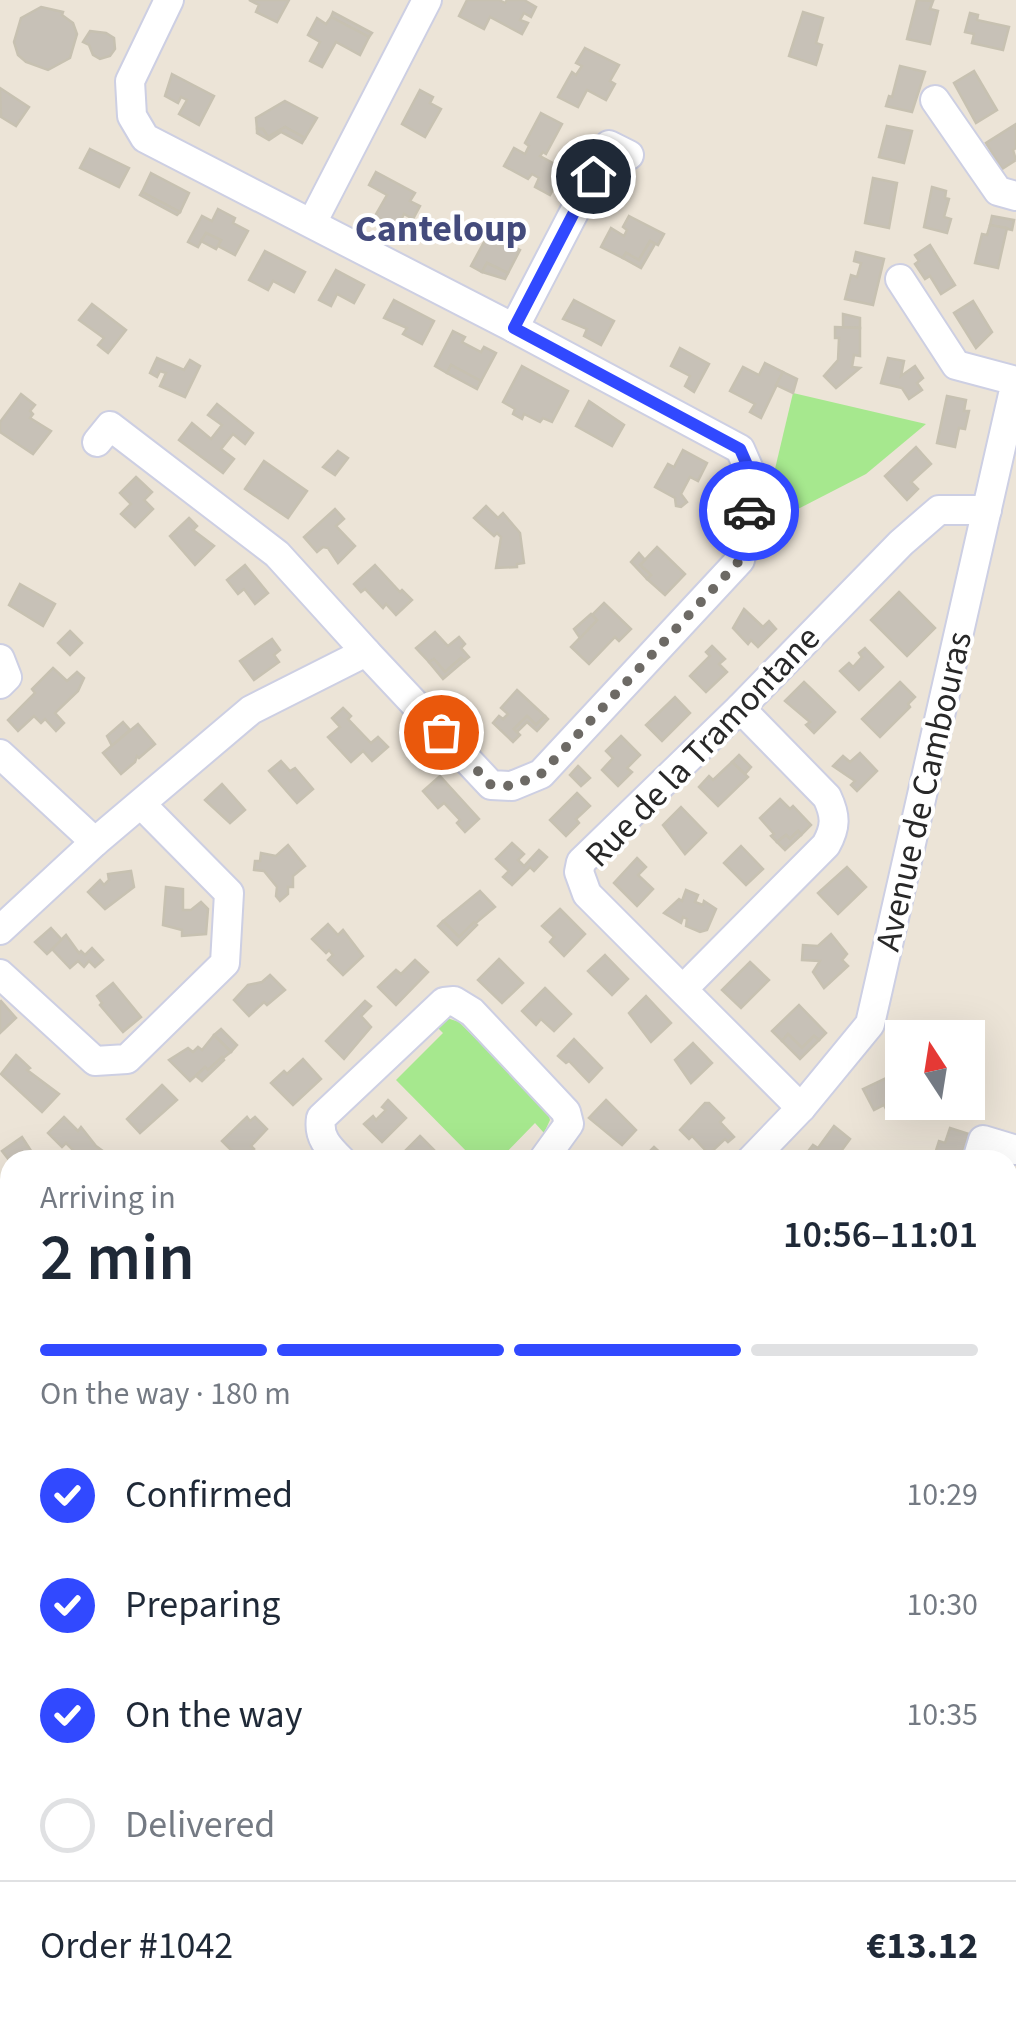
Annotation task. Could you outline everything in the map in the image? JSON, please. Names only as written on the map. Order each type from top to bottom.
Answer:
[{"type":"street","points":[[97,442],[110,426],[278,554],[491,785],[512,786],[541,774],[740,560],[755,483],[740,449],[145,138],[132,116],[130,81],[169,0]]},
{"type":"street","points":[[312,223],[428,0]]},
{"type":"street","points":[[935,100],[998,192],[1016,196]]},
{"type":"street","points":[[514,328],[609,145],[629,155]]},
{"type":"street","points":[[900,279],[956,366],[1016,381]]},
{"type":"street","name":"Avenue de Cambouras","points":[[761,1150],[870,1024],[1016,381]]},
{"type":"street","name":"Rue de la Tramontane","points":[[800,1108],[586,894],[578,872],[587,853],[740,708],[901,543],[939,510],[987,510]]},
{"type":"street","points":[[0,930],[95,842],[251,710],[366,652]]},
{"type":"street","points":[[0,659],[7,677],[0,684]]},
{"type":"street","points":[[683,989],[826,845],[834,831],[834,813],[826,797],[740,708]]},
{"type":"street","points":[[0,754],[95,842]]},
{"type":"street","points":[[0,974],[95,1061],[128,1059],[225,963],[229,893],[141,804]]},
{"type":"street","points":[[331,1150],[324,1143],[319,1128],[322,1118],[444,1002],[454,1001],[472,1012],[566,1112],[569,1124],[550,1150]]},
{"type":"street","points":[[980,1150],[982,1140],[1016,1150]]},
{"type":"green space","points":[[793,393],[926,424],[866,474],[761,528]]},
{"type":"green space","points":[[447,1018],[459,1022],[547,1110],[550,1120],[544,1133],[535,1123],[509,1150],[465,1150],[396,1080],[443,1033],[433,1023]]},
{"type":"building","points":[[249,0],[289,0],[277,22],[256,12],[259,5]]},
{"type":"building","points":[[467,0],[524,0],[536,7],[531,17],[524,13],[520,20],[528,23],[522,34],[490,17],[484,29],[459,16]]},
{"type":"building","points":[[917,0],[933,1],[930,9],[938,11],[930,44],[907,39]]},
{"type":"building","points":[[41,7],[63,12],[77,34],[70,58],[48,70],[26,62],[18,55],[14,42],[21,18]]},
{"type":"building","points":[[333,12],[372,33],[369,37],[331,17]]},
{"type":"building","points":[[803,12],[823,18],[816,43],[822,45],[816,65],[789,56]]},
{"type":"building","points":[[970,13],[978,15],[977,20],[1009,27],[1003,50],[972,43],[974,34],[965,32]]},
{"type":"building","points":[[331,17],[369,37],[360,55],[336,42],[322,67],[310,61],[320,42],[308,35],[317,18],[326,24]]},
{"type":"building","points":[[90,31],[114,38],[115,49],[110,56],[100,59],[93,55],[83,42]]},
{"type":"building","points":[[585,48],[619,65],[606,100],[587,90],[578,107],[558,97],[572,72],[576,75],[582,66],[576,63]]},
{"type":"building","points":[[900,66],[925,72],[912,112],[886,106]]},
{"type":"building","points":[[974,71],[997,110],[976,123],[954,83]]},
{"type":"building","points":[[172,74],[214,96],[199,125],[179,114],[187,100],[181,97],[178,103],[165,96]]},
{"type":"building","points":[[0,88],[29,107],[16,126],[1,117]]},
{"type":"building","points":[[420,90],[433,97],[430,103],[441,109],[425,137],[402,124]]},
{"type":"building","points":[[285,101],[317,118],[305,138],[285,127],[268,137],[263,129],[257,129],[256,118]]},
{"type":"building","points":[[541,113],[562,124],[546,154],[540,156],[564,169],[550,195],[535,187],[539,178],[532,174],[528,179],[504,166],[514,148],[525,154],[529,146],[525,143]]},
{"type":"building","points":[[1016,124],[1016,160],[1002,169],[986,143]]},
{"type":"building","points":[[887,126],[912,131],[904,163],[879,157]]},
{"type":"building","points":[[285,127],[305,138],[302,143],[281,132],[269,140],[257,133],[257,129],[263,129],[268,137]]},
{"type":"building","points":[[90,149],[129,168],[119,187],[80,168]]},
{"type":"building","points":[[376,172],[415,193],[410,201],[420,206],[413,219],[404,214],[397,228],[375,216],[387,195],[369,185]]},
{"type":"building","points":[[151,173],[189,193],[180,212],[142,192]]},
{"type":"building","points":[[873,178],[897,183],[889,228],[865,223]]},
{"type":"building","points":[[932,187],[946,191],[945,198],[949,199],[944,217],[951,219],[947,233],[924,227]]},
{"type":"building","points":[[142,192],[180,212],[177,215],[140,195]]},
{"type":"building","points":[[218,209],[248,231],[235,255],[218,246],[221,240],[206,233],[198,247],[188,242],[202,216],[212,221]]},
{"type":"building","points":[[629,216],[664,234],[658,245],[650,241],[639,260],[626,253],[623,258],[601,247],[611,228],[624,236],[627,230],[623,227]]},
{"type":"building","points":[[992,216],[1014,220],[1012,230],[990,225]]},
{"type":"building","points":[[990,225],[1007,228],[998,268],[975,263],[982,234],[987,235]]},
{"type":"building","points":[[206,233],[221,240],[216,249],[201,241]]},
{"type":"building","points":[[489,233],[520,250],[508,273],[487,263],[482,272],[471,266]]},
{"type":"building","points":[[650,241],[655,244],[641,268],[623,258],[626,253],[639,260]]},
{"type":"building","points":[[930,245],[955,285],[941,294],[930,276],[925,279],[915,264],[919,261],[915,255]]},
{"type":"building","points":[[265,251],[305,272],[294,292],[273,281],[268,290],[249,280]]},
{"type":"building","points":[[856,252],[884,259],[873,305],[845,299],[851,275],[857,277],[861,263],[854,261]]},
{"type":"building","points":[[487,263],[508,273],[505,279],[482,272]]},
{"type":"building","points":[[336,270],[364,285],[354,303],[337,294],[331,306],[319,300]]},
{"type":"building","points":[[394,300],[434,321],[422,344],[403,334],[407,328],[384,318]]},
{"type":"building","points":[[574,300],[614,321],[601,345],[584,336],[587,329],[563,319]]},
{"type":"building","points":[[973,301],[992,332],[976,348],[954,313]]},
{"type":"building","points":[[92,304],[126,330],[108,353],[98,345],[104,338],[79,320]]},
{"type":"building","points":[[843,314],[860,318],[860,328],[843,327]]},
{"type":"building","points":[[835,327],[860,328],[860,356],[854,355],[852,367],[860,368],[836,388],[824,376],[838,360]]},
{"type":"building","points":[[453,331],[465,337],[462,342],[481,352],[484,347],[496,353],[481,381],[451,365],[447,373],[435,366]]},
{"type":"building","points":[[680,348],[709,364],[694,392],[685,386],[690,376],[671,366]]},
{"type":"building","points":[[157,358],[184,370],[190,360],[200,366],[185,397],[160,386],[166,373],[160,371],[157,377],[150,373]]},
{"type":"building","points":[[888,358],[904,361],[901,376],[915,366],[923,378],[917,383],[922,390],[909,399],[902,388],[881,383]]},
{"type":"building","points":[[765,363],[783,372],[761,418],[750,412],[755,404],[730,391],[743,367],[759,375]]},
{"type":"building","points":[[451,365],[481,381],[477,389],[447,373]]},
{"type":"building","points":[[522,366],[568,391],[552,422],[543,418],[540,422],[524,414],[522,419],[503,402]]},
{"type":"building","points":[[783,372],[797,379],[793,393],[776,385]]},
{"type":"building","points":[[21,394],[35,405],[30,418],[51,431],[33,454],[0,432],[0,422]]},
{"type":"building","points":[[947,396],[966,400],[964,411],[969,411],[965,429],[959,428],[955,447],[937,443]]},
{"type":"building","points":[[589,401],[624,425],[612,446],[576,426]]},
{"type":"building","points":[[217,404],[253,433],[245,444],[233,434],[221,449],[234,459],[223,473],[179,440],[192,423],[211,439],[222,425],[208,415]]},
{"type":"building","points":[[916,447],[931,464],[911,482],[918,489],[907,500],[885,476]]},
{"type":"building","points":[[683,450],[707,463],[698,481],[690,477],[681,494],[687,502],[681,507],[676,506],[675,498],[655,487],[668,464],[674,467]]},
{"type":"building","points":[[338,451],[348,458],[335,475],[323,467]]},
{"type":"building","points":[[264,461],[307,491],[288,518],[245,489]]},
{"type":"building","points":[[136,477],[152,492],[144,500],[153,509],[135,527],[121,514],[131,504],[120,493]]},
{"type":"building","points":[[486,506],[498,518],[503,513],[520,533],[524,563],[496,568],[501,537],[497,533],[494,536],[474,518]]},
{"type":"building","points":[[335,509],[344,519],[336,526],[355,546],[338,563],[328,548],[317,552],[304,537]]},
{"type":"building","points":[[189,518],[197,526],[193,530],[214,546],[195,565],[170,536]]},
{"type":"building","points":[[657,547],[685,574],[665,595],[647,579],[651,575],[640,565]]},
{"type":"building","points":[[639,553],[645,560],[640,565],[651,575],[647,579],[631,562]]},
{"type":"building","points":[[245,565],[268,593],[255,604],[244,589],[238,594],[227,580]]},
{"type":"building","points":[[375,565],[412,600],[396,615],[354,584]]},
{"type":"building","points":[[20,584],[55,604],[43,626],[9,605]]},
{"type":"building","points":[[899,592],[935,628],[907,656],[871,620]]},
{"type":"building","points":[[604,603],[631,629],[619,641],[615,637],[589,664],[571,647],[597,620],[592,615]]},
{"type":"building","points":[[744,609],[763,627],[769,621],[776,629],[758,647],[751,640],[748,644],[733,628]]},
{"type":"building","points":[[591,614],[597,620],[580,638],[574,629]]},
{"type":"building","points":[[70,631],[82,643],[70,655],[58,643]]},
{"type":"building","points":[[435,632],[448,646],[459,637],[465,644],[461,648],[469,657],[464,661],[461,658],[445,672],[434,659],[429,662],[416,648]]},
{"type":"building","points":[[272,639],[280,650],[274,655],[279,662],[254,680],[240,661]]},
{"type":"building","points":[[712,646],[725,659],[719,664],[727,672],[706,692],[690,676],[710,656],[706,652]]},
{"type":"building","points":[[865,648],[883,667],[859,690],[840,671],[849,663],[853,667]]},
{"type":"building","points":[[461,658],[464,661],[443,679],[429,662],[434,659],[445,672]]},
{"type":"building","points":[[53,668],[67,681],[77,672],[84,678],[78,691],[55,713],[64,723],[56,731],[45,719],[41,723],[34,716],[18,731],[8,720]]},
{"type":"building","points":[[804,682],[835,712],[814,733],[806,725],[810,722],[785,701]]},
{"type":"building","points":[[900,682],[915,697],[880,737],[862,719]]},
{"type":"building","points":[[517,690],[545,716],[536,725],[527,716],[514,729],[520,735],[513,742],[493,723],[508,714],[501,708]]},
{"type":"building","points":[[675,697],[690,713],[662,741],[646,725]]},
{"type":"building","points":[[343,708],[371,743],[378,737],[388,747],[372,761],[363,751],[351,762],[328,737],[340,727],[332,718]]},
{"type":"building","points":[[527,716],[536,725],[545,716],[548,719],[537,731],[527,722],[517,732],[514,729]]},
{"type":"building","points":[[123,722],[130,730],[112,746],[107,736]]},
{"type":"building","points":[[138,724],[155,744],[121,774],[103,753]]},
{"type":"building","points":[[621,736],[640,755],[627,768],[632,772],[618,786],[602,770],[613,758],[606,751]]},
{"type":"building","points":[[860,753],[877,771],[857,791],[851,785],[855,781],[833,766],[843,756],[850,762]]},
{"type":"building","points":[[739,755],[751,767],[745,774],[732,762]]},
{"type":"building","points":[[281,761],[290,771],[295,768],[313,789],[297,803],[269,771]]},
{"type":"building","points":[[732,762],[748,777],[718,806],[699,787]]},
{"type":"building","points":[[578,766],[590,778],[581,786],[570,775]]},
{"type":"building","points":[[440,776],[479,819],[465,832],[444,803],[438,808],[423,791]]},
{"type":"building","points":[[222,784],[245,810],[230,823],[205,800]]},
{"type":"building","points":[[577,793],[590,806],[566,836],[550,820]]},
{"type":"building","points":[[780,799],[811,825],[801,835],[798,831],[790,839],[786,835],[777,842],[760,818]]},
{"type":"building","points":[[681,807],[706,833],[685,854],[663,825]]},
{"type":"building","points":[[798,831],[801,835],[785,850],[777,842],[786,835],[790,839]]},
{"type":"building","points":[[512,843],[524,854],[518,860],[524,866],[539,850],[547,857],[512,885],[503,877],[509,871],[496,859]]},
{"type":"building","points":[[288,845],[305,866],[293,876],[293,887],[288,887],[288,894],[280,901],[277,887],[264,871],[254,870],[255,861],[260,861],[261,853],[276,856]]},
{"type":"building","points":[[741,846],[763,869],[746,885],[724,863]]},
{"type":"building","points":[[637,858],[646,867],[638,875],[653,889],[637,906],[614,883]]},
{"type":"building","points":[[847,867],[866,887],[838,914],[818,893]]},
{"type":"building","points":[[131,871],[134,887],[105,909],[88,892],[100,880],[104,885],[108,874]]},
{"type":"building","points":[[166,887],[183,889],[183,910],[191,910],[201,902],[208,909],[206,934],[182,936],[182,930],[163,925]]},
{"type":"building","points":[[686,890],[698,895],[695,902],[703,905],[704,901],[716,909],[707,930],[700,932],[686,926],[687,919],[683,917],[681,923],[664,913],[679,899],[682,901]]},
{"type":"building","points":[[480,891],[495,907],[459,937],[443,921]]},
{"type":"building","points":[[560,909],[585,934],[564,956],[550,942],[554,937],[542,926]]},
{"type":"building","points":[[443,921],[459,937],[474,922],[477,925],[457,945],[438,926]]},
{"type":"building","points":[[328,924],[338,935],[343,930],[363,956],[343,975],[328,960],[333,955],[329,950],[326,953],[312,939]]},
{"type":"building","points":[[51,928],[62,940],[47,954],[35,942]]},
{"type":"building","points":[[831,934],[847,954],[842,960],[848,966],[824,988],[813,972],[820,961],[802,960],[803,945],[818,946]]},
{"type":"building","points":[[66,935],[79,953],[85,955],[92,948],[103,960],[95,967],[89,961],[84,967],[78,961],[70,968],[52,949]]},
{"type":"building","points":[[605,955],[628,979],[612,995],[588,971]]},
{"type":"building","points":[[499,959],[523,983],[502,1003],[478,980]]},
{"type":"building","points":[[415,960],[428,972],[396,1005],[378,987],[396,970],[401,974]]},
{"type":"building","points":[[750,962],[769,980],[741,1008],[722,990]]},
{"type":"building","points":[[270,975],[285,990],[249,1016],[234,1000],[248,985],[262,982]]},
{"type":"building","points":[[113,983],[141,1017],[123,1032],[97,996]]},
{"type":"building","points":[[545,988],[571,1014],[554,1031],[541,1019],[536,1025],[522,1011]]},
{"type":"building","points":[[646,996],[671,1023],[651,1042],[629,1013]]},
{"type":"building","points":[[365,1001],[371,1006],[361,1016],[371,1027],[344,1059],[326,1041]]},
{"type":"building","points":[[0,1002],[16,1018],[0,1033]]},
{"type":"building","points":[[799,1005],[826,1033],[819,1040],[814,1036],[802,1048],[788,1034],[782,1041],[772,1031]]},
{"type":"building","points":[[221,1029],[237,1045],[231,1052],[214,1035]]},
{"type":"building","points":[[788,1034],[802,1048],[814,1036],[819,1040],[800,1059],[782,1041]]},
{"type":"building","points":[[214,1035],[231,1052],[190,1081],[169,1060],[188,1048],[193,1052],[198,1047],[202,1050]]},
{"type":"building","points":[[574,1039],[602,1068],[589,1082],[569,1061],[566,1063],[558,1056]]},
{"type":"building","points":[[693,1043],[712,1063],[691,1083],[675,1060]]},
{"type":"building","points":[[16,1055],[30,1068],[27,1070],[59,1094],[42,1112],[1,1074]]},
{"type":"building","points":[[222,1057],[224,1060],[202,1081],[196,1076],[205,1067],[208,1070]]},
{"type":"building","points":[[303,1059],[321,1079],[293,1105],[271,1083]]},
{"type":"building","points":[[885,1079],[885,1107],[874,1110],[863,1089]]},
{"type":"building","points":[[162,1085],[177,1100],[140,1133],[127,1119]]},
{"type":"building","points":[[388,1100],[406,1118],[382,1142],[364,1124],[373,1116],[376,1120],[386,1110],[382,1107]]},
{"type":"building","points":[[606,1100],[636,1130],[622,1145],[589,1118]]},
{"type":"building","points":[[709,1103],[724,1118],[720,1122],[734,1137],[728,1142],[725,1139],[713,1150],[705,1150],[680,1130]]},
{"type":"building","points":[[64,1117],[78,1131],[81,1127],[101,1150],[73,1150],[66,1143],[62,1147],[48,1133]]},
{"type":"building","points":[[247,1117],[250,1121],[255,1117],[267,1129],[251,1146],[253,1150],[231,1150],[222,1141]]},
{"type":"building","points":[[834,1126],[850,1139],[842,1150],[809,1150],[813,1145],[818,1148]]},
{"type":"building","points":[[950,1128],[969,1134],[963,1150],[936,1150],[939,1141],[945,1143]]},
{"type":"building","points":[[420,1136],[434,1150],[406,1150]]},
{"type":"building","points":[[22,1137],[30,1150],[3,1150]]},
{"type":"way so far","points":[[441,732],[491,785],[512,786],[541,774],[740,560],[749,511]]},
{"type":"district","name":"Canteloup","points":[[441,228]]},
{"type":"route","points":[[593,176],[514,328],[740,449],[755,483],[749,511]]}]
